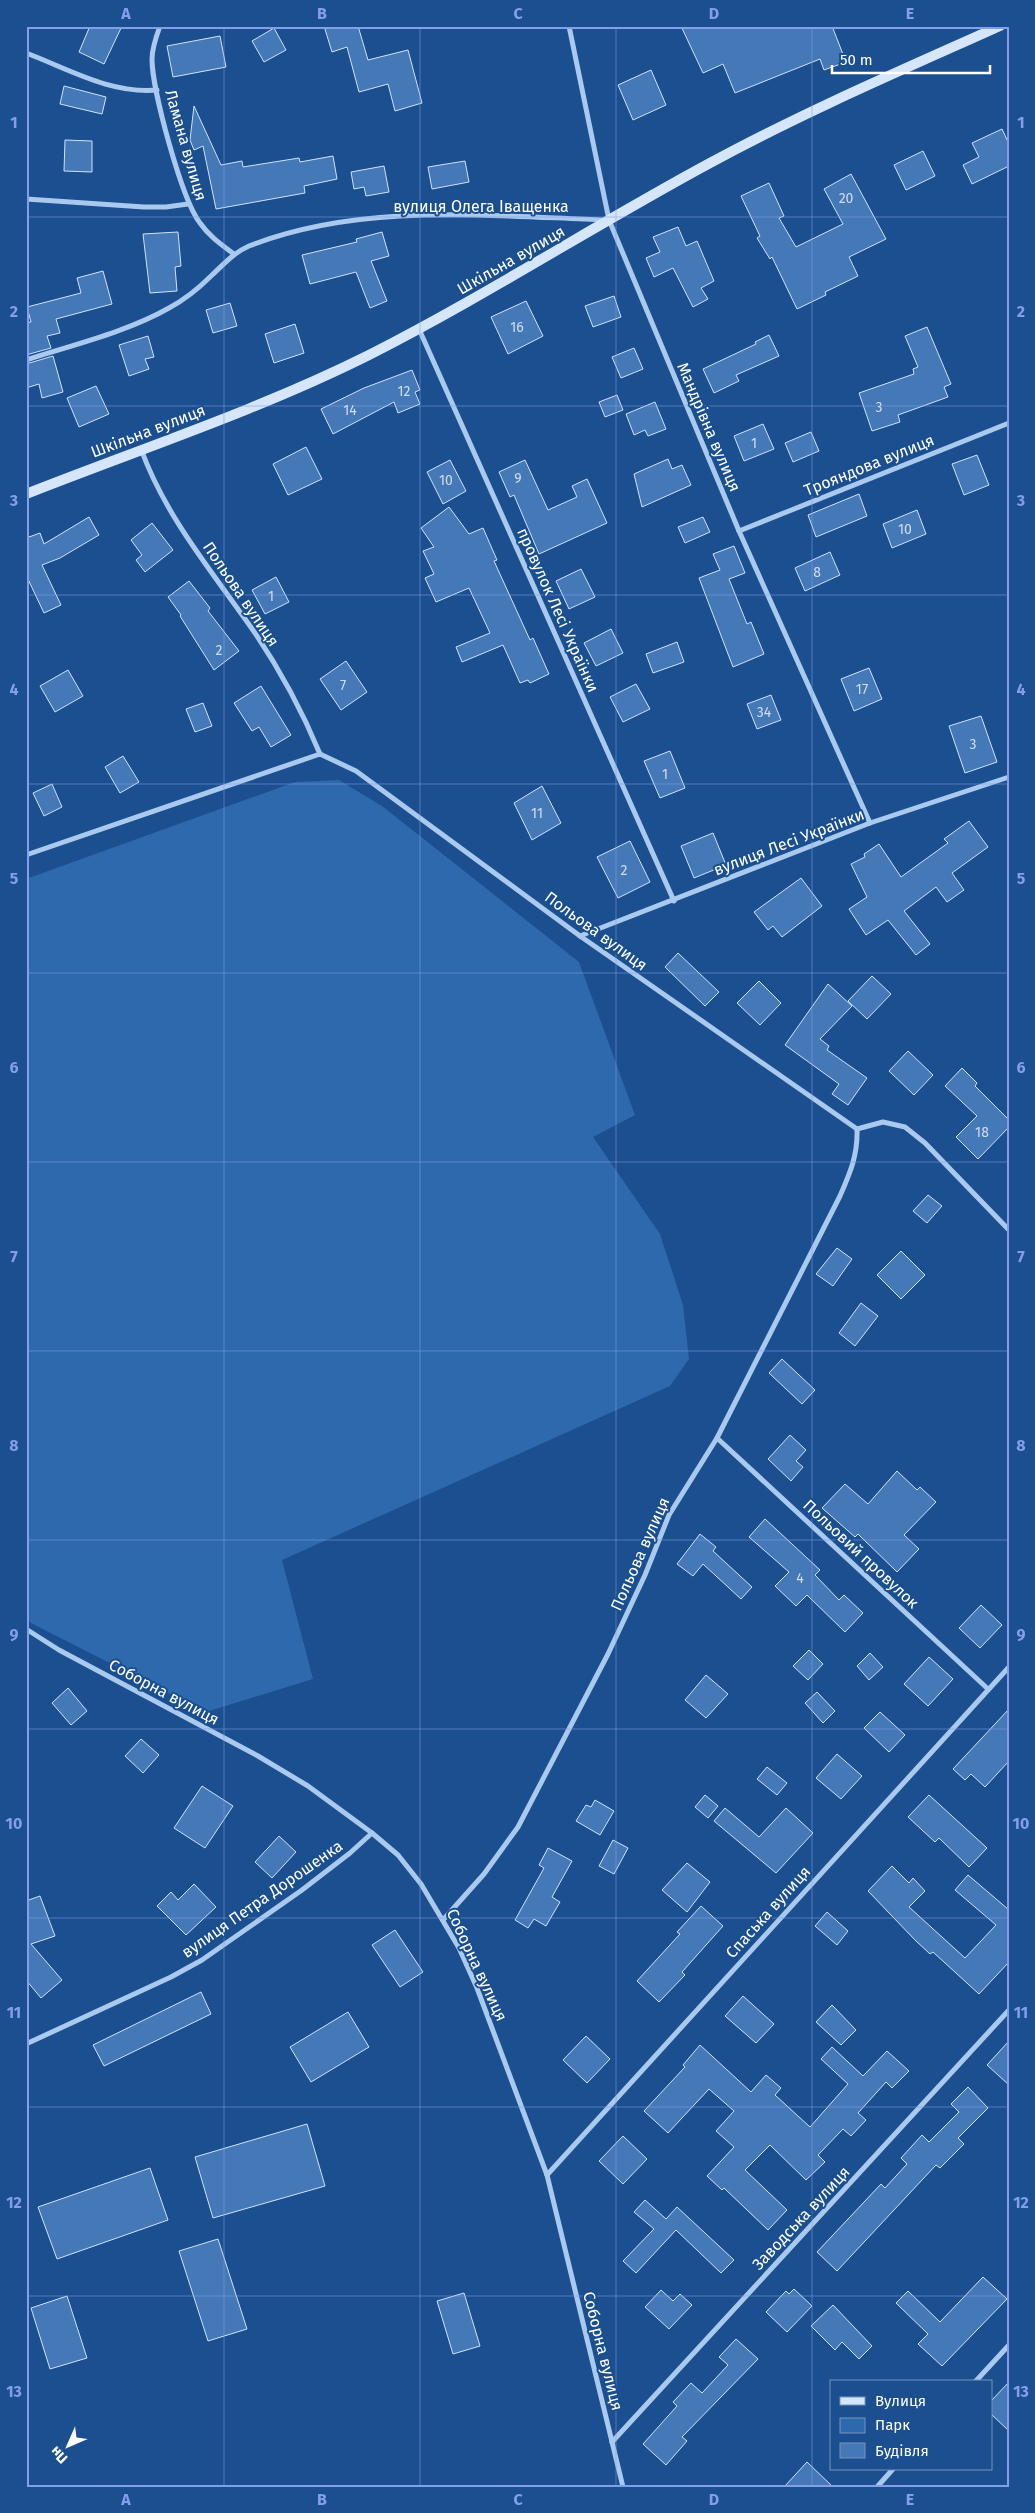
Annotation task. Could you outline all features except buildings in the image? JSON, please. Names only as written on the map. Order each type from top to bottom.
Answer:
[{"type":"main road","name":"Шкільна вулиця","points":[[26,494],[226,417],[320,377],[419,329],[609,220],[767,133],[1000,26]]},
{"type":"street","name":"Ламана вулиця","points":[[160,26],[152,59],[157,90],[188,204],[208,232],[234,254]]},
{"type":"street","name":"Мандрівна вулиця","points":[[570,26],[609,220],[739,531],[870,824]]},
{"type":"street","points":[[26,53],[113,88],[157,90]]},
{"type":"street","points":[[26,199],[166,208],[188,204]]},
{"type":"street","name":"вулиця Олега Іващенка","points":[[26,360],[158,314],[199,288],[234,254],[249,246],[302,231],[354,221],[392,217],[460,215],[609,220]]},
{"type":"street","name":"провулок Лесі Українки","points":[[419,329],[674,901]]},
{"type":"street","name":"Трояндова вулиця","points":[[739,531],[1009,423]]},
{"type":"street","name":"Польова вулиця","points":[[141,449],[156,485],[184,534],[256,635],[300,711],[320,754],[356,771],[580,936],[857,1129],[857,1151],[854,1165],[840,1196],[717,1438],[669,1515],[645,1575],[608,1654],[518,1827],[493,1864],[443,1920]]},
{"type":"street","points":[[26,855],[290,762],[320,754]]},
{"type":"street","name":"вулиця Лесі Українки","points":[[580,936],[870,824],[1009,777]]},
{"type":"street","points":[[857,1129],[883,1122],[905,1127],[925,1143],[1009,1230]]},
{"type":"street","name":"Польовий провулок","points":[[717,1438],[988,1689]]},
{"type":"street","name":"Соборна вулиця","points":[[26,1629],[59,1650],[286,1772],[332,1802],[372,1833],[410,1869],[443,1920],[477,1988],[547,2175],[623,2487]]},
{"type":"street","name":"Спаська вулиця","points":[[547,2175],[1009,1666]]},
{"type":"street","name":"вулиця Петра Дорошенка","points":[[26,2044],[172,1977],[202,1960],[310,1884],[372,1833]]},
{"type":"street","name":"Заводська вулиця","points":[[612,2442],[1009,2010]]},
{"type":"street","points":[[977,2380],[1009,2345]]},
{"type":"street","points":[[877,2487],[892,2470]]},
{"type":"green space","points":[[339,780],[382,806],[579,962],[635,1115],[593,1137],[660,1234],[683,1305],[689,1359],[670,1386],[282,1560],[313,1679],[206,1712],[31,1623],[26,1617],[26,879],[295,782]]}]
